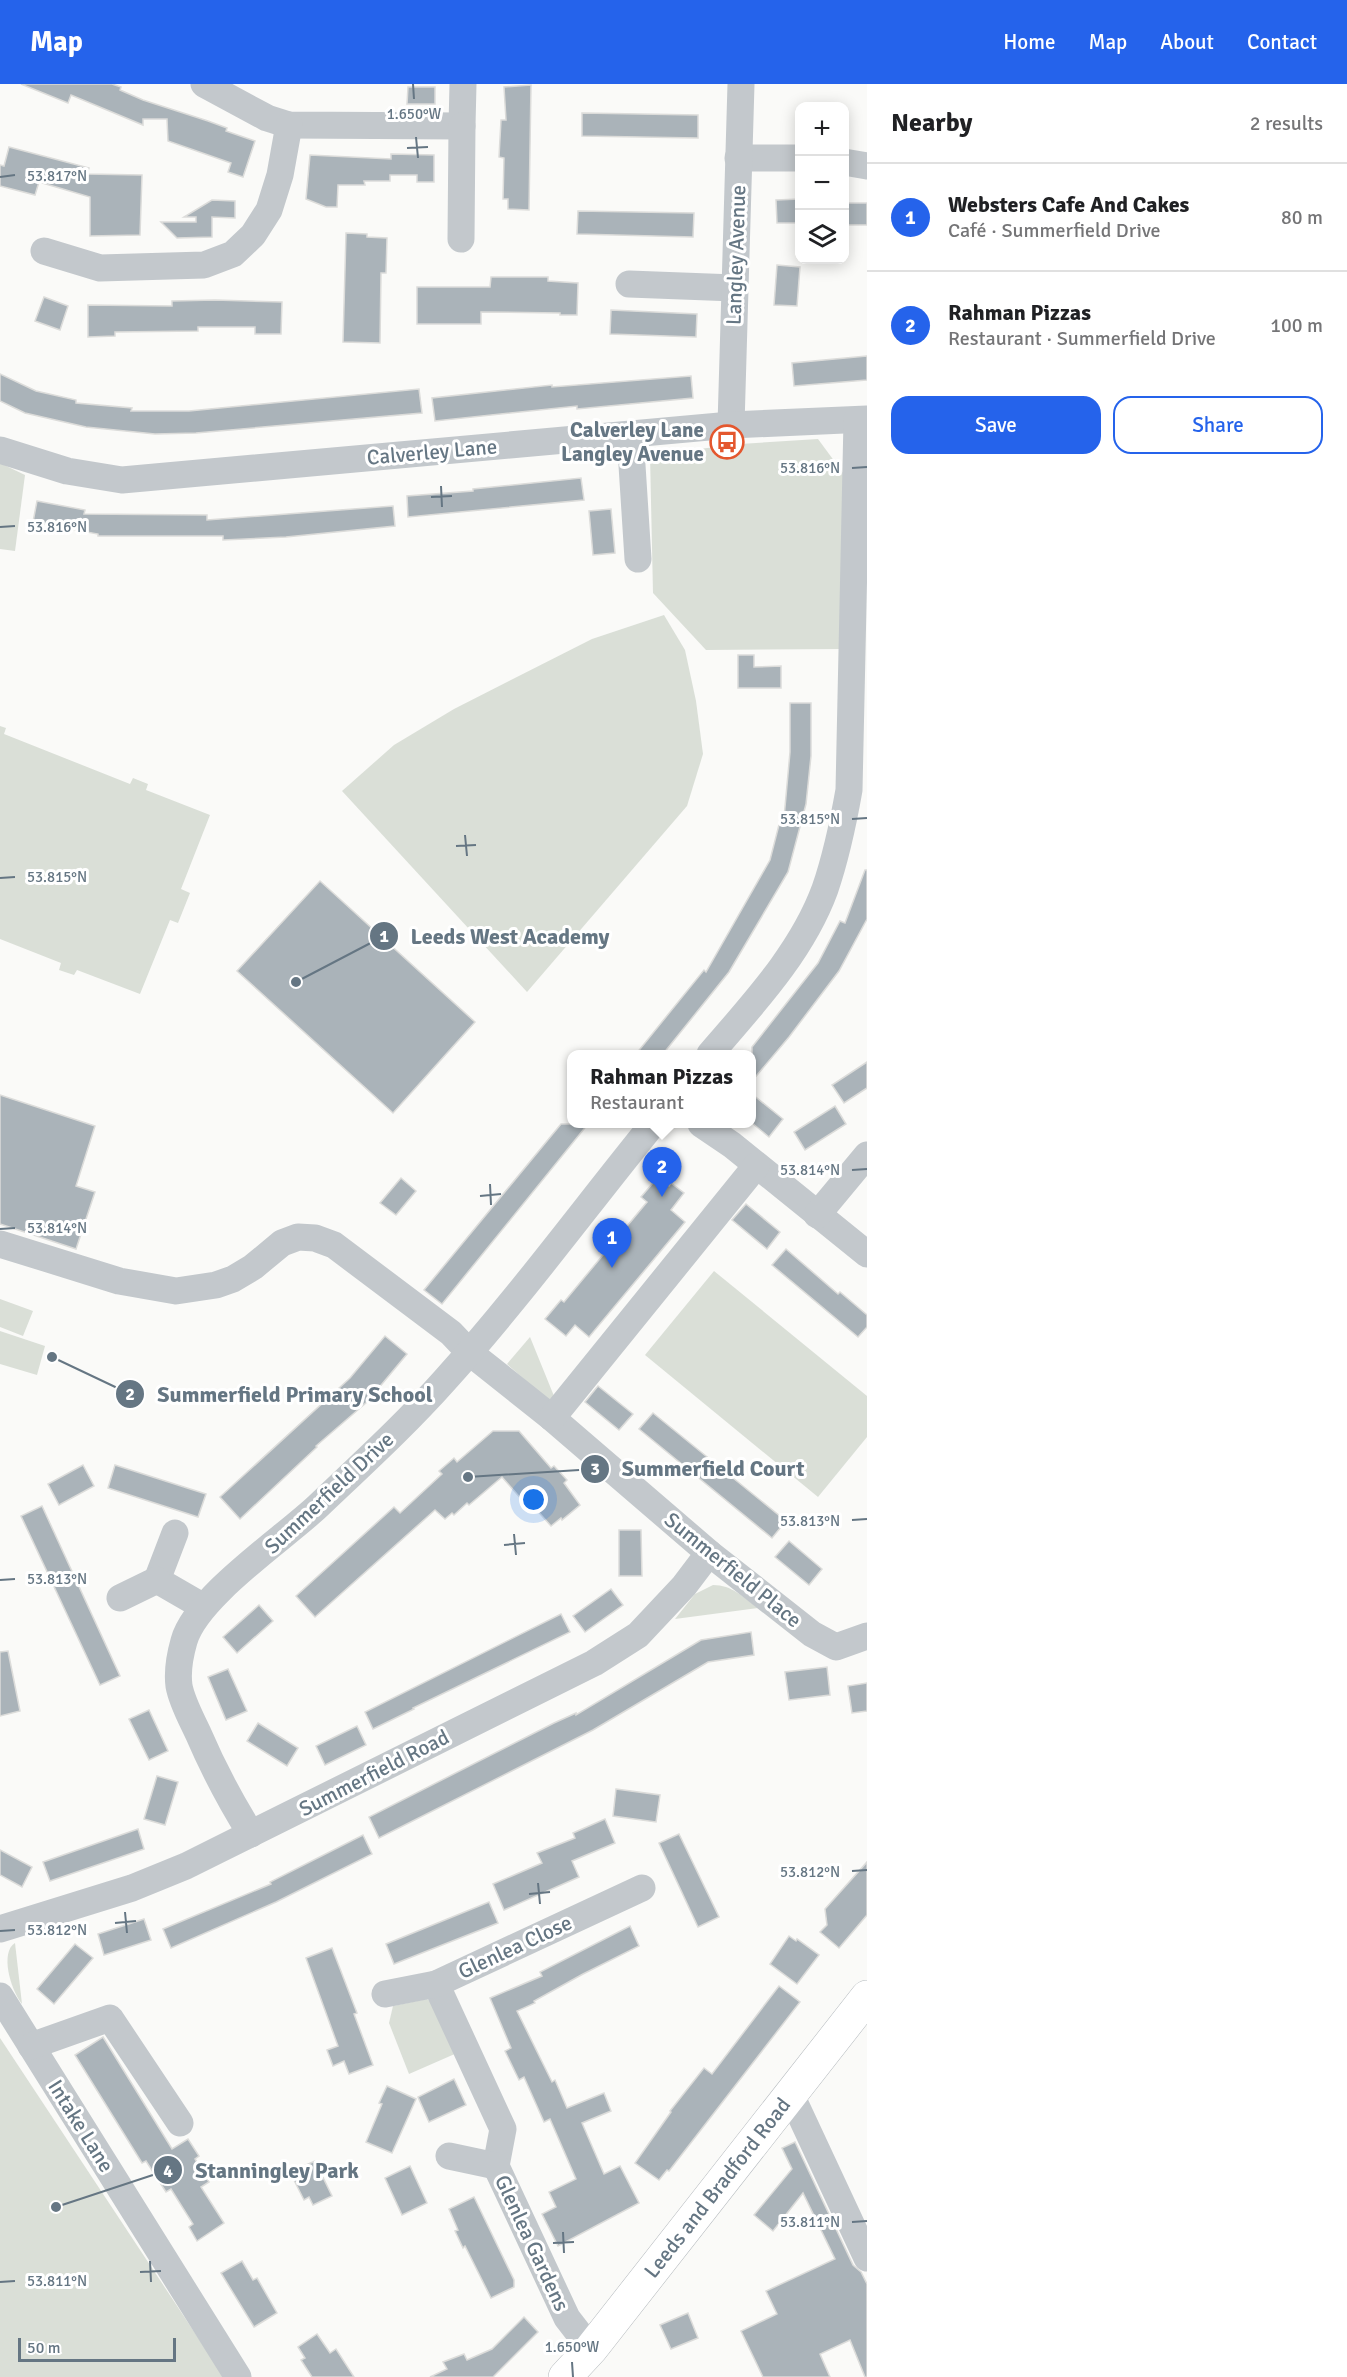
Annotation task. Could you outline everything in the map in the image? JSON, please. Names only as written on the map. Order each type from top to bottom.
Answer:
[{"type":"main road","name":"Leeds and Bradford Road","points":[[565,2377],[591,2349],[867,1997]]},
{"type":"street","points":[[204,84],[267,118],[289,125],[462,126]]},
{"type":"street","points":[[461,239],[463,84]]},
{"type":"street","name":"Langley Avenue","points":[[731,425],[741,84]]},
{"type":"street","points":[[44,251],[100,268],[204,265],[233,254],[253,235],[269,210],[280,175],[289,125]]},
{"type":"street","points":[[738,158],[795,158]]},
{"type":"street","points":[[849,163],[867,166]]},
{"type":"street","points":[[629,284],[735,288]]},
{"type":"street","points":[[713,1050],[759,996],[791,953],[810,921],[825,890],[841,835],[849,790],[862,420]]},
{"type":"street","name":"Calverley Lane","points":[[0,450],[67,471],[123,480],[731,425],[862,420]]},
{"type":"street","points":[[630,434],[638,559]]},
{"type":"street","name":"Summerfield Drive","points":[[251,1834],[215,1773],[179,1687],[178,1668],[184,1639],[202,1606],[297,1526],[392,1436],[469,1352],[650,1128]]},
{"type":"street","points":[[706,1128],[867,1254]]},
{"type":"street","points":[[816,1215],[867,1155]]},
{"type":"street","points":[[552,1418],[756,1166]]},
{"type":"street","name":"Summerfield Place","points":[[0,1244],[119,1281],[177,1291],[216,1285],[233,1279],[253,1267],[282,1244],[298,1237],[315,1238],[334,1245],[451,1333],[469,1352],[552,1418],[709,1553],[812,1635],[836,1647],[867,1636]]},
{"type":"street","points":[[120,1598],[158,1580],[175,1533]]},
{"type":"street","name":"Summerfield Road","points":[[0,1929],[132,1888],[186,1866],[594,1663],[638,1635],[684,1586],[709,1553]]},
{"type":"street","points":[[158,1580],[202,1606]]},
{"type":"street","name":"Glenlea Close","points":[[385,1994],[436,1984],[642,1888]]},
{"type":"street","name":"Glenlea Gardens","points":[[436,1984],[503,2129],[496,2166],[567,2318],[591,2349]]},
{"type":"street","name":"Intake Lane","points":[[0,1996],[238,2377]]},
{"type":"street","points":[[31,2046],[110,2018],[180,2123]]},
{"type":"street","points":[[791,2095],[867,2258]]},
{"type":"street","name":"Glenlea Gardens","points":[[449,2156],[496,2166]]},
{"type":"shaded area","points":[[818,439],[849,481],[844,649],[706,650],[653,593],[650,455],[740,444]]},
{"type":"shaded area","points":[[0,463],[25,475],[15,551],[0,549]]},
{"type":"shaded area","points":[[664,615],[685,650],[696,701],[703,754],[687,806],[527,992],[342,791],[394,745],[454,709],[592,639]]},
{"type":"shaded area","points":[[0,726],[6,728],[4,734],[130,784],[133,778],[148,784],[146,790],[210,815],[181,889],[190,893],[178,923],[170,920],[140,994],[77,970],[74,975],[59,970],[61,963],[0,939]]},
{"type":"shaded area","points":[[714,1271],[867,1396],[867,1437],[818,1497],[645,1355]]},
{"type":"shaded area","points":[[0,1299],[33,1311],[23,1336],[0,1327]]},
{"type":"shaded area","points":[[0,1331],[45,1346],[37,1375],[0,1364]]},
{"type":"shaded area","points":[[530,1337],[554,1396],[550,1402],[507,1364]]},
{"type":"shaded area","points":[[713,1585],[732,1589],[758,1608],[675,1619],[695,1594]]},
{"type":"shaded area","points":[[15,1943],[22,2004],[8,1971],[8,1954]]},
{"type":"shaded area","points":[[427,1999],[434,2004],[457,2053],[409,2074],[389,2023],[393,2006]]},
{"type":"shaded area","points":[[0,2038],[224,2377],[0,2377]]},
{"type":"building","points":[[21,84],[112,84],[143,100],[208,121],[227,128],[226,131],[255,141],[243,177],[228,172],[231,163],[168,141],[167,119],[143,119],[143,125],[71,95],[68,103]]},
{"type":"building","points":[[531,85],[529,210],[508,209],[508,199],[503,199],[504,158],[499,157],[501,120],[506,120],[504,87]]},
{"type":"building","points":[[408,87],[435,87],[435,104],[407,104]]},
{"type":"building","points":[[582,113],[698,115],[698,138],[582,136]]},
{"type":"building","points":[[9,147],[89,168],[87,174],[142,175],[140,235],[90,236],[90,197],[39,182],[35,195],[0,186],[0,165],[4,166]]},
{"type":"building","points":[[391,154],[434,155],[434,182],[417,182],[417,175],[390,175],[390,181],[364,181],[365,185],[338,185],[337,207],[326,207],[306,199],[310,155],[391,159]]},
{"type":"building","points":[[795,199],[795,223],[777,223],[776,200]]},
{"type":"building","points":[[212,200],[235,201],[235,218],[212,217],[212,237],[177,238],[161,222],[196,222],[196,217],[184,217]]},
{"type":"building","points":[[849,203],[867,203],[867,225],[849,225]]},
{"type":"building","points":[[578,211],[694,213],[693,237],[577,234]]},
{"type":"building","points":[[346,233],[387,238],[386,273],[381,273],[380,343],[343,342]]},
{"type":"building","points":[[777,265],[800,267],[797,306],[774,305]]},
{"type":"building","points":[[491,277],[548,277],[548,281],[578,283],[577,315],[481,312],[481,324],[417,324],[417,287],[490,287]]},
{"type":"building","points":[[44,297],[68,306],[60,330],[35,321]]},
{"type":"building","points":[[172,301],[282,302],[281,334],[255,334],[255,327],[198,327],[198,331],[115,332],[115,336],[88,337],[88,305],[172,306]]},
{"type":"building","points":[[611,310],[697,314],[696,337],[610,334]]},
{"type":"building","points":[[867,356],[867,380],[794,386],[792,363]]},
{"type":"building","points":[[0,374],[36,391],[76,400],[76,403],[132,408],[131,411],[189,411],[419,389],[422,413],[196,433],[155,434],[86,427],[25,413],[0,401]]},
{"type":"building","points":[[691,376],[693,398],[577,409],[577,406],[435,421],[432,398],[552,385],[552,387]]},
{"type":"building","points":[[581,478],[584,500],[408,517],[407,496],[473,491],[473,489]]},
{"type":"building","points":[[37,501],[85,510],[84,514],[207,515],[207,520],[393,506],[395,526],[286,537],[223,540],[223,536],[98,536],[98,534],[33,522]]},
{"type":"building","points":[[611,509],[615,553],[593,555],[589,511]]},
{"type":"building","points":[[738,655],[754,655],[754,667],[781,666],[781,688],[738,688]]},
{"type":"building","points":[[790,703],[811,703],[811,756],[806,804],[788,872],[729,972],[666,1050],[639,1050],[704,970],[706,972],[770,860],[781,817],[784,818],[790,752]]},
{"type":"building","points":[[865,870],[867,870],[867,919],[839,971],[756,1076],[756,1050],[752,1050],[752,1047],[818,963],[840,921],[845,923]]},
{"type":"building","points":[[320,881],[475,1022],[393,1113],[237,971]]},
{"type":"building","points":[[867,1062],[867,1088],[844,1103],[832,1085]]},
{"type":"building","points":[[0,1095],[95,1126],[76,1186],[95,1192],[76,1249],[0,1224]]},
{"type":"building","points":[[756,1097],[783,1119],[769,1137],[756,1126]]},
{"type":"building","points":[[835,1106],[846,1124],[805,1150],[794,1132]]},
{"type":"building","points":[[561,1124],[567,1124],[567,1128],[585,1128],[442,1304],[424,1290]]},
{"type":"building","points":[[658,1177],[669,1186],[671,1183],[684,1193],[671,1210],[685,1222],[589,1337],[575,1325],[566,1336],[545,1319],[561,1300],[564,1302],[647,1202],[641,1197]]},
{"type":"building","points":[[401,1178],[416,1191],[396,1215],[380,1203]]},
{"type":"building","points":[[746,1204],[780,1232],[767,1249],[732,1220]]},
{"type":"building","points":[[786,1249],[838,1294],[840,1292],[867,1315],[867,1327],[858,1337],[772,1265]]},
{"type":"building","points":[[385,1336],[407,1354],[367,1402],[316,1446],[240,1519],[220,1497],[350,1378]]},
{"type":"building","points":[[598,1386],[633,1414],[619,1430],[585,1402]]},
{"type":"building","points":[[653,1413],[786,1521],[772,1538],[639,1429]]},
{"type":"building","points":[[493,1431],[519,1431],[551,1468],[554,1466],[567,1480],[564,1483],[580,1505],[551,1526],[534,1507],[531,1510],[502,1477],[454,1515],[452,1513],[445,1519],[435,1510],[315,1617],[296,1596],[394,1507],[400,1513],[442,1474],[439,1471],[454,1458],[457,1462]]},
{"type":"building","points":[[83,1465],[94,1486],[59,1505],[48,1484]]},
{"type":"building","points":[[115,1465],[206,1494],[198,1517],[108,1488]]},
{"type":"building","points":[[42,1506],[120,1676],[100,1685],[21,1516]]},
{"type":"building","points":[[619,1530],[641,1530],[642,1576],[619,1576]]},
{"type":"building","points":[[789,1541],[822,1569],[809,1585],[775,1557]]},
{"type":"building","points":[[611,1589],[623,1605],[585,1632],[573,1616]]},
{"type":"building","points":[[259,1605],[273,1621],[237,1653],[223,1637]]},
{"type":"building","points":[[561,1614],[570,1632],[373,1729],[365,1712]]},
{"type":"building","points":[[751,1632],[754,1655],[708,1662],[593,1730],[379,1838],[369,1817],[554,1723],[576,1713],[576,1715],[701,1640]]},
{"type":"building","points":[[8,1651],[20,1711],[0,1716],[0,1652]]},
{"type":"building","points":[[827,1667],[830,1695],[789,1700],[785,1672]]},
{"type":"building","points":[[228,1669],[247,1711],[226,1720],[208,1677]]},
{"type":"building","points":[[867,1683],[867,1711],[852,1713],[848,1686]]},
{"type":"building","points":[[149,1710],[168,1751],[149,1760],[129,1719]]},
{"type":"building","points":[[258,1723],[298,1748],[287,1766],[247,1741]]},
{"type":"building","points":[[357,1726],[366,1745],[325,1765],[316,1746]]},
{"type":"building","points":[[157,1776],[178,1782],[165,1825],[144,1819]]},
{"type":"building","points":[[616,1789],[660,1795],[656,1822],[613,1816]]},
{"type":"building","points":[[605,1819],[615,1843],[572,1861],[579,1877],[504,1910],[493,1884],[542,1863],[537,1853],[575,1838],[573,1833]]},
{"type":"building","points":[[138,1829],[144,1849],[50,1881],[43,1862]]},
{"type":"building","points":[[679,1834],[719,1917],[698,1927],[659,1843]]},
{"type":"building","points":[[363,1835],[372,1854],[276,1902],[171,1948],[163,1929],[271,1884],[270,1882]]},
{"type":"building","points":[[0,1850],[32,1867],[22,1887],[0,1875]]},
{"type":"building","points":[[867,1862],[867,1915],[839,1948],[820,1932],[827,1925],[825,1909]]},
{"type":"building","points":[[489,1902],[498,1923],[394,1964],[386,1944]]},
{"type":"building","points":[[144,1919],[151,1940],[104,1955],[98,1934]]},
{"type":"building","points":[[630,1926],[639,1946],[517,2011],[552,2082],[555,2080],[567,2108],[604,2093],[611,2111],[582,2123],[604,2174],[620,2166],[639,2203],[558,2246],[542,2214],[556,2207],[549,2192],[576,2179],[550,2119],[544,2122],[524,2077],[519,2080],[505,2051],[511,2048],[490,1998],[542,1976],[540,1972]]},
{"type":"building","points":[[789,1936],[819,1955],[797,1984],[770,1964]]},
{"type":"building","points":[[75,1944],[93,1958],[54,2004],[37,1989]]},
{"type":"building","points":[[332,1948],[357,2013],[354,2014],[373,2065],[349,2074],[344,2061],[333,2066],[327,2050],[338,2046],[306,1958]]},
{"type":"building","points":[[779,1986],[800,2002],[669,2171],[667,2170],[659,2180],[635,2163],[670,2111],[704,2068],[712,2074]]},
{"type":"building","points":[[103,2037],[172,2149],[188,2139],[199,2156],[195,2159],[209,2182],[201,2187],[224,2223],[197,2241],[189,2227],[193,2224],[171,2189],[166,2192],[146,2161],[142,2163],[75,2055]]},
{"type":"building","points":[[454,2079],[466,2105],[429,2122],[418,2097]]},
{"type":"building","points":[[387,2086],[416,2099],[392,2153],[366,2142]]},
{"type":"building","points":[[795,2142],[853,2265],[861,2272],[867,2284],[867,2377],[865,2377],[850,2340],[820,2354],[830,2377],[763,2377],[741,2331],[777,2314],[766,2291],[835,2259],[803,2193],[773,2231],[754,2215],[792,2169],[782,2148]]},
{"type":"building","points":[[315,2161],[332,2196],[313,2205],[309,2197],[304,2200],[290,2172]]},
{"type":"building","points":[[410,2166],[427,2203],[402,2215],[385,2178]]},
{"type":"building","points":[[474,2197],[514,2280],[514,2287],[491,2298],[465,2246],[463,2248],[449,2209]]},
{"type":"building","points":[[242,2261],[253,2280],[257,2278],[277,2313],[254,2327],[221,2273]]},
{"type":"building","points":[[688,2313],[698,2338],[671,2349],[660,2325]]},
{"type":"building","points":[[524,2317],[538,2332],[493,2377],[430,2377],[447,2369],[443,2362],[464,2354],[467,2360],[492,2349]]},
{"type":"building","points":[[317,2334],[330,2353],[336,2349],[354,2377],[312,2377],[301,2360],[305,2358],[298,2347]]},
{"type":"place","name":"Calverley Lane Langley Avenue","points":[[727,442]]},
{"type":"place","name":"Leeds West Academy","points":[[296,982]]},
{"type":"place","name":"Rahman Pizzas","points":[[662,1197]]},
{"type":"place","name":"Websters Cafe And Cakes","points":[[612,1268]]},
{"type":"place","name":"Summerfield Primary School","points":[[52,1357]]},
{"type":"place","name":"Summerfield Court","points":[[468,1477]]},
{"type":"place","name":"Stanningley Park","points":[[56,2207]]}]
